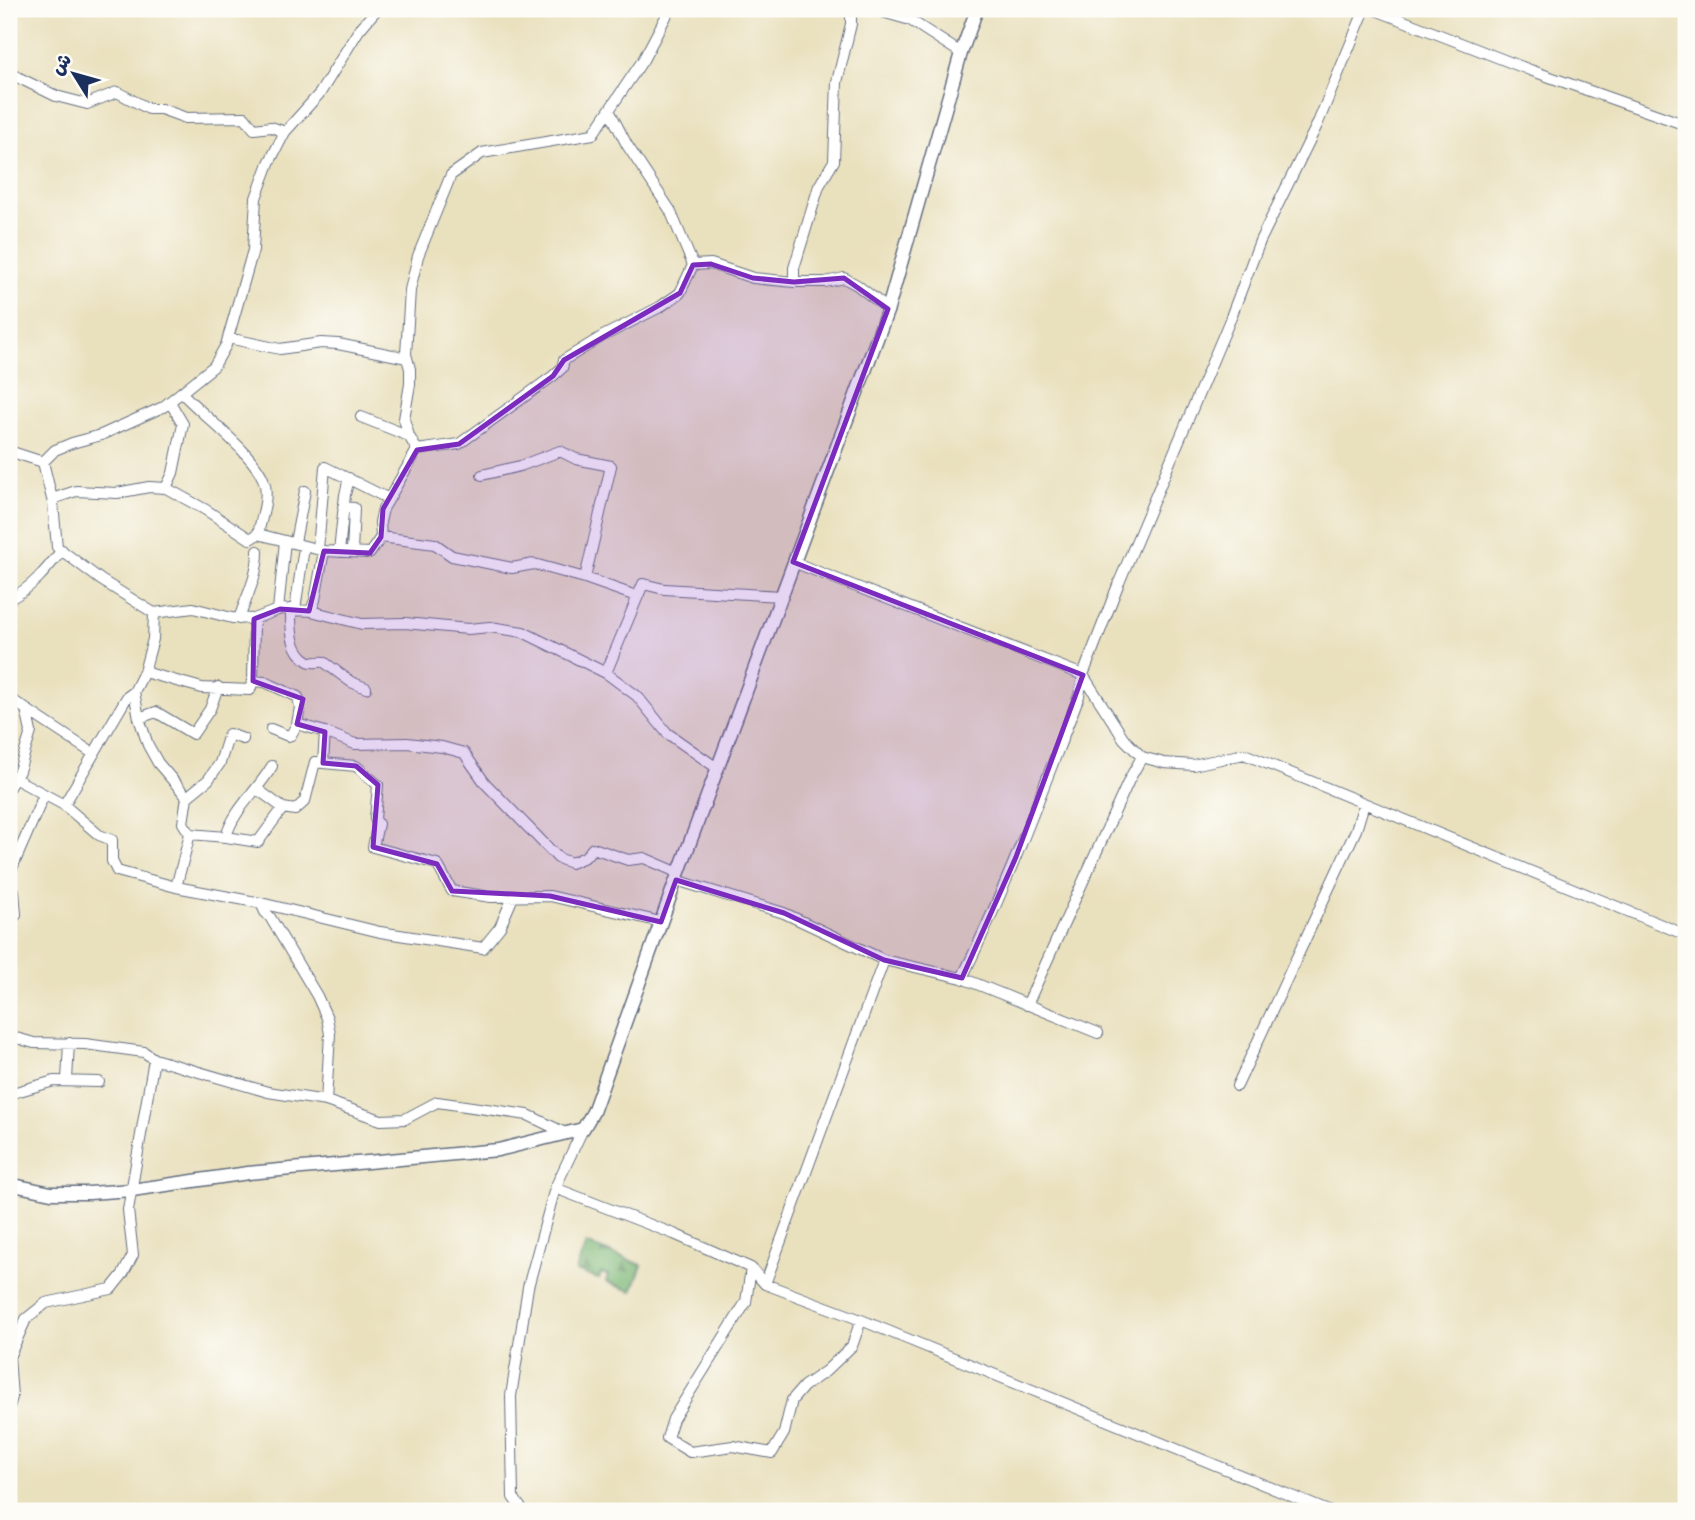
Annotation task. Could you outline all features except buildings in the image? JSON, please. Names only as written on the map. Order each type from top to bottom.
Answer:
[{"type":"street","points":[[43,462],[55,450],[133,422],[170,402],[214,366],[228,338],[253,250],[256,198],[269,163],[285,132],[320,93],[359,30],[377,9]]},
{"type":"street","points":[[417,450],[404,419],[410,384],[407,359],[410,290],[415,267],[451,175],[482,153],[593,134],[643,60],[670,9]]},
{"type":"street","points":[[794,282],[794,268],[819,186],[834,160],[837,82],[852,24],[851,9]]},
{"type":"street","points":[[872,9],[910,20],[961,53]]},
{"type":"street","points":[[523,1511],[513,1497],[511,1396],[528,1287],[555,1188],[593,1112],[677,876],[888,309],[961,53],[977,9]]},
{"type":"street","points":[[962,978],[1016,857],[1079,696],[1083,675],[1118,585],[1229,322],[1260,241],[1317,125],[1365,9]]},
{"type":"street","points":[[1373,9],[1530,70],[1686,125]]},
{"type":"street","points":[[9,73],[57,96],[87,104],[117,92],[149,109],[161,109],[186,118],[245,117],[254,129],[271,127],[285,132]]},
{"type":"street","points":[[417,450],[459,444],[553,376],[562,368],[564,360],[603,336],[660,307],[680,293],[693,265],[670,210],[627,145],[609,110]]},
{"type":"street","points":[[693,265],[711,264],[753,278],[794,282],[825,282],[844,278],[888,309]]},
{"type":"street","points":[[228,338],[281,349],[321,343],[338,344],[407,359]]},
{"type":"street","points":[[52,499],[76,491],[117,493],[149,487],[166,488],[250,539],[258,534],[264,507],[265,485],[256,466],[182,393]]},
{"type":"street","points":[[166,488],[173,473],[183,424],[170,402]]},
{"type":"street","points":[[361,417],[409,436]]},
{"type":"street","points":[[258,534],[321,550],[370,553],[381,537],[383,509],[417,450]]},
{"type":"street","points":[[9,451],[43,462]]},
{"type":"street","points":[[482,475],[520,466],[561,451],[576,459],[611,466],[585,578]]},
{"type":"street","points":[[43,462],[52,499],[57,547],[101,580],[154,613],[193,608],[239,619],[254,619],[278,610],[293,610],[311,611],[362,624],[405,623],[468,629],[490,627],[523,632],[606,673],[637,696],[667,733],[718,768]]},
{"type":"street","points":[[311,611],[315,600],[321,550],[325,467],[388,499]]},
{"type":"street","points":[[339,552],[349,478]]},
{"type":"street","points":[[278,610],[305,491]]},
{"type":"street","points":[[343,507],[354,508],[352,552]]},
{"type":"street","points":[[381,537],[435,544],[452,556],[512,568],[534,564],[636,596]]},
{"type":"street","points":[[295,543],[293,640],[300,655],[311,663],[324,662],[351,682],[366,688]]},
{"type":"street","points":[[9,599],[20,594],[44,572],[62,550]]},
{"type":"street","points":[[239,619],[256,577],[258,551]]},
{"type":"street","points":[[793,562],[1083,675],[1124,739],[1142,757],[1164,763],[1193,765],[1244,754],[1686,934]]},
{"type":"street","points":[[606,673],[643,584],[664,589],[781,596]]},
{"type":"street","points":[[64,805],[144,672],[153,639],[154,613]]},
{"type":"street","points":[[144,672],[202,688],[250,690],[253,681],[254,619]]},
{"type":"street","points":[[253,681],[265,682],[298,697],[300,707],[297,724],[291,735],[271,729]]},
{"type":"street","points":[[139,718],[156,712],[193,734],[210,709],[219,687]]},
{"type":"street","points":[[134,692],[148,745],[158,763],[187,797]]},
{"type":"street","points":[[9,698],[94,754]]},
{"type":"street","points":[[26,709],[31,732],[12,783],[64,805],[99,835],[112,840],[112,861],[117,871],[176,887],[261,903],[380,932],[483,948],[500,927],[513,897]]},
{"type":"street","points":[[297,724],[355,744],[407,743],[442,747],[464,753],[485,783],[558,858],[571,863],[585,857],[593,848],[628,860],[644,858],[677,876],[783,913],[884,960],[962,978],[1098,1033]]},
{"type":"street","points":[[323,763],[325,732]]},
{"type":"street","points":[[176,887],[190,834],[183,823],[187,797],[208,780],[220,763],[229,734],[243,739]]},
{"type":"street","points":[[1027,1005],[1124,790],[1142,757]]},
{"type":"street","points":[[257,789],[283,808],[295,810],[305,800],[315,762],[356,766],[378,785],[374,819],[378,824],[373,847],[437,864],[452,891],[491,897],[551,896],[662,922]]},
{"type":"street","points":[[226,837],[233,817],[272,766]]},
{"type":"street","points":[[9,876],[44,795]]},
{"type":"street","points":[[1237,1086],[1356,830],[1364,804]]},
{"type":"street","points":[[190,834],[258,842],[283,808]]},
{"type":"street","points":[[9,885],[14,891],[16,915]]},
{"type":"street","points":[[261,903],[317,996],[327,1018],[330,1042],[326,1101]]},
{"type":"street","points":[[765,1284],[884,960]]},
{"type":"street","points":[[9,1036],[34,1043],[69,1043],[144,1052],[155,1059],[268,1091],[326,1101],[381,1120],[405,1119],[437,1102],[528,1115],[565,1133]]},
{"type":"street","points":[[67,1080],[69,1043]]},
{"type":"street","points":[[9,1407],[12,1397],[9,1357],[26,1319],[46,1303],[111,1289],[133,1255],[128,1210],[155,1059]]},
{"type":"street","points":[[9,1094],[54,1081],[99,1082]]},
{"type":"street","points":[[9,1184],[51,1193],[132,1190],[248,1173],[498,1150],[583,1129]]},
{"type":"street","points":[[555,1188],[674,1234],[751,1268],[765,1284],[861,1320],[1328,1511]]},
{"type":"street","points":[[751,1268],[746,1302],[673,1419],[667,1437],[690,1452],[733,1446],[772,1453],[784,1433],[792,1400],[852,1346],[861,1320]]},
{"type":"highlighted area","points":[[711,264],[753,278],[794,282],[844,278],[888,309],[793,562],[1083,675],[1016,857],[962,978],[884,960],[784,913],[676,880],[661,922],[550,896],[452,891],[437,864],[373,847],[378,785],[356,766],[323,763],[325,732],[297,724],[303,699],[253,681],[254,619],[280,609],[309,611],[324,551],[370,553],[381,537],[383,509],[417,450],[459,444],[553,376],[564,360],[680,293],[693,265]]},
{"type":"green space","points":[[586,1244],[642,1265],[632,1291],[606,1282],[608,1275],[601,1273],[599,1279],[576,1271]]}]
